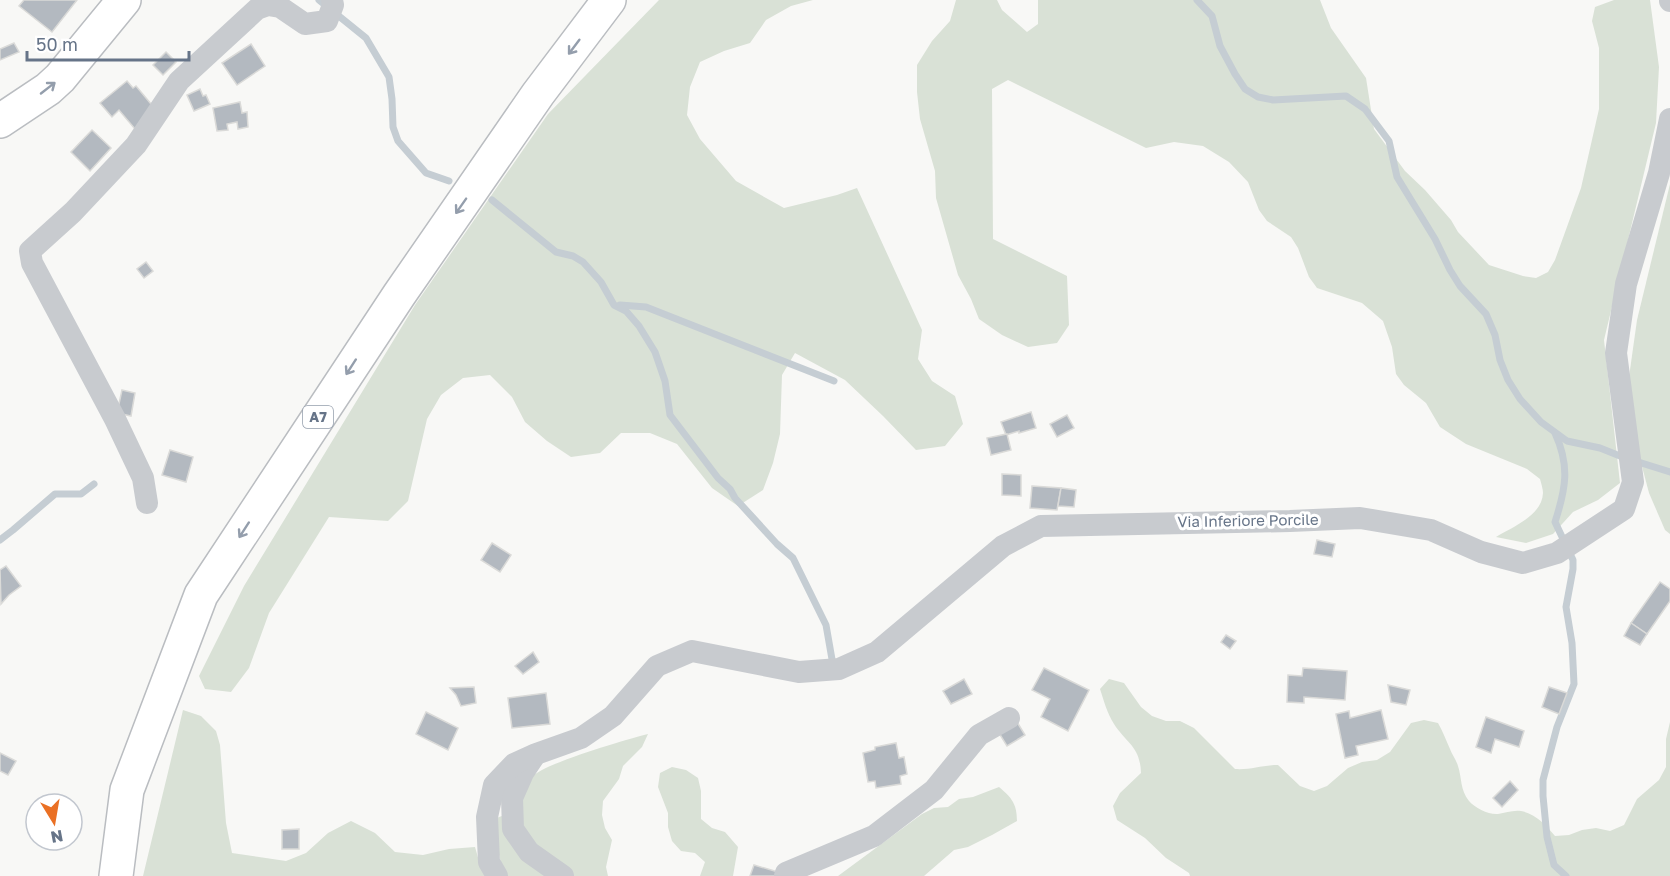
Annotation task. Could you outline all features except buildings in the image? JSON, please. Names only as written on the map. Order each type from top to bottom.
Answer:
[{"type":"highway","points":[[0,121],[60,78],[124,0]]},
{"type":"highway","name":"A7","points":[[116,876],[127,790],[201,595],[399,295],[538,94],[609,0]]},
{"type":"street","points":[[147,503],[142,478],[115,419],[33,263],[30,251],[73,212],[136,145],[179,81],[257,9],[268,5],[280,7],[305,24],[316,24],[327,21],[333,5],[332,0]]},
{"type":"street","name":"Via Inferiore Porcile","points":[[497,876],[489,861],[487,818],[494,785],[514,764],[581,738],[613,716],[657,666],[692,651],[799,672],[839,669],[877,652],[1003,546],[1041,525],[1360,518],[1431,530],[1481,552],[1523,563],[1557,553],[1624,509],[1633,482],[1616,353],[1626,284],[1659,173],[1670,119]]},
{"type":"street","points":[[785,876],[786,873],[874,836],[934,790],[979,735],[1009,718]]},
{"type":"street","points":[[536,754],[523,773],[512,798],[513,829],[529,852],[562,876]]},
{"type":"shaded area","points":[[659,0],[813,0],[791,6],[766,20],[750,43],[700,62],[690,87],[687,115],[700,139],[736,181],[784,208],[857,188],[922,330],[918,359],[932,381],[955,396],[963,424],[945,446],[916,450],[845,380],[795,353],[782,375],[780,434],[763,490],[738,506],[712,488],[677,444],[650,433],[621,433],[600,453],[571,457],[525,422],[512,397],[490,375],[463,378],[441,395],[427,419],[408,501],[388,521],[329,517],[269,613],[249,668],[231,692],[205,689],[199,676],[244,586],[415,305],[548,114]]},
{"type":"shaded area","points":[[956,0],[997,0],[1002,10],[1027,32],[1038,24],[1038,0],[1320,0],[1331,28],[1366,78],[1374,129],[1405,171],[1425,190],[1451,220],[1458,232],[1489,265],[1536,278],[1548,272],[1555,260],[1581,188],[1599,109],[1599,48],[1592,21],[1595,7],[1614,0],[1650,0],[1659,67],[1656,123],[1604,340],[1620,483],[1598,500],[1573,512],[1553,534],[1526,543],[1496,537],[1525,520],[1537,508],[1543,493],[1540,479],[1527,469],[1466,444],[1440,427],[1426,403],[1404,385],[1396,374],[1392,347],[1383,321],[1362,303],[1317,288],[1309,277],[1298,248],[1291,237],[1267,221],[1259,210],[1248,182],[1229,162],[1203,146],[1174,142],[1146,148],[1008,80],[992,89],[993,239],[1067,276],[1069,325],[1057,343],[1028,347],[1002,335],[979,319],[958,275],[936,198],[935,171],[920,119],[917,92],[917,65],[932,41],[950,21]]},
{"type":"shaded area","points":[[1670,184],[1670,534],[1665,530],[1649,493],[1635,440],[1629,377],[1637,320]]},
{"type":"shaded area","points":[[1109,679],[1124,683],[1141,707],[1152,716],[1166,721],[1180,721],[1194,728],[1235,769],[1278,765],[1300,786],[1314,791],[1327,786],[1348,768],[1362,762],[1377,760],[1390,752],[1411,723],[1424,720],[1438,723],[1457,764],[1464,793],[1472,804],[1494,814],[1526,812],[1540,820],[1555,836],[1596,828],[1610,831],[1624,825],[1637,799],[1659,780],[1666,767],[1666,739],[1670,722],[1670,876],[1190,876],[1145,838],[1117,820],[1113,806],[1120,793],[1141,773],[1135,751],[1114,724],[1104,702],[1100,689]]},
{"type":"shaded area","points":[[183,710],[201,716],[216,731],[220,745],[226,823],[232,853],[286,861],[306,853],[328,833],[351,821],[375,833],[395,852],[423,855],[449,849],[475,847],[485,876],[143,876]]},
{"type":"shaded area","points":[[648,734],[642,747],[623,766],[619,779],[603,801],[602,815],[605,828],[612,840],[606,867],[608,876],[504,876],[491,820],[515,811],[532,777],[568,759]]},
{"type":"shaded area","points":[[672,767],[686,770],[698,778],[701,791],[701,819],[712,828],[725,832],[738,847],[733,876],[700,876],[705,862],[695,853],[681,851],[672,841],[668,827],[668,813],[658,787],[660,773]]},
{"type":"shaded area","points":[[999,787],[1013,802],[1017,821],[968,847],[954,850],[924,876],[838,876],[922,814],[934,808],[948,807],[959,799],[973,797]]},
{"type":"waterway","points":[[319,0],[366,38],[389,77],[393,127],[398,141],[426,173],[449,181]]},
{"type":"waterway","points":[[1197,0],[1212,16],[1220,46],[1245,89],[1258,97],[1273,100],[1346,96],[1365,109],[1389,141],[1397,177],[1435,239],[1450,270],[1460,286],[1486,314],[1495,335],[1500,360],[1508,380],[1520,399],[1541,422],[1567,441],[1600,448],[1625,458]]},
{"type":"waterway","points":[[492,200],[556,252],[573,256],[583,262],[601,282],[614,305],[626,311],[639,326],[655,352],[665,381],[670,415],[735,498],[793,558],[826,625],[833,665]]},
{"type":"waterway","points":[[620,305],[646,307],[834,381]]},
{"type":"waterway","points":[[1555,433],[1563,456],[1565,477],[1555,522],[1573,560],[1566,607],[1572,643],[1574,684],[1557,727],[1543,780],[1543,796],[1547,837],[1554,865],[1566,876]]},
{"type":"waterway","points":[[1635,461],[1670,472]]},
{"type":"waterway","points":[[0,540],[55,494],[81,494],[94,484]]}]
